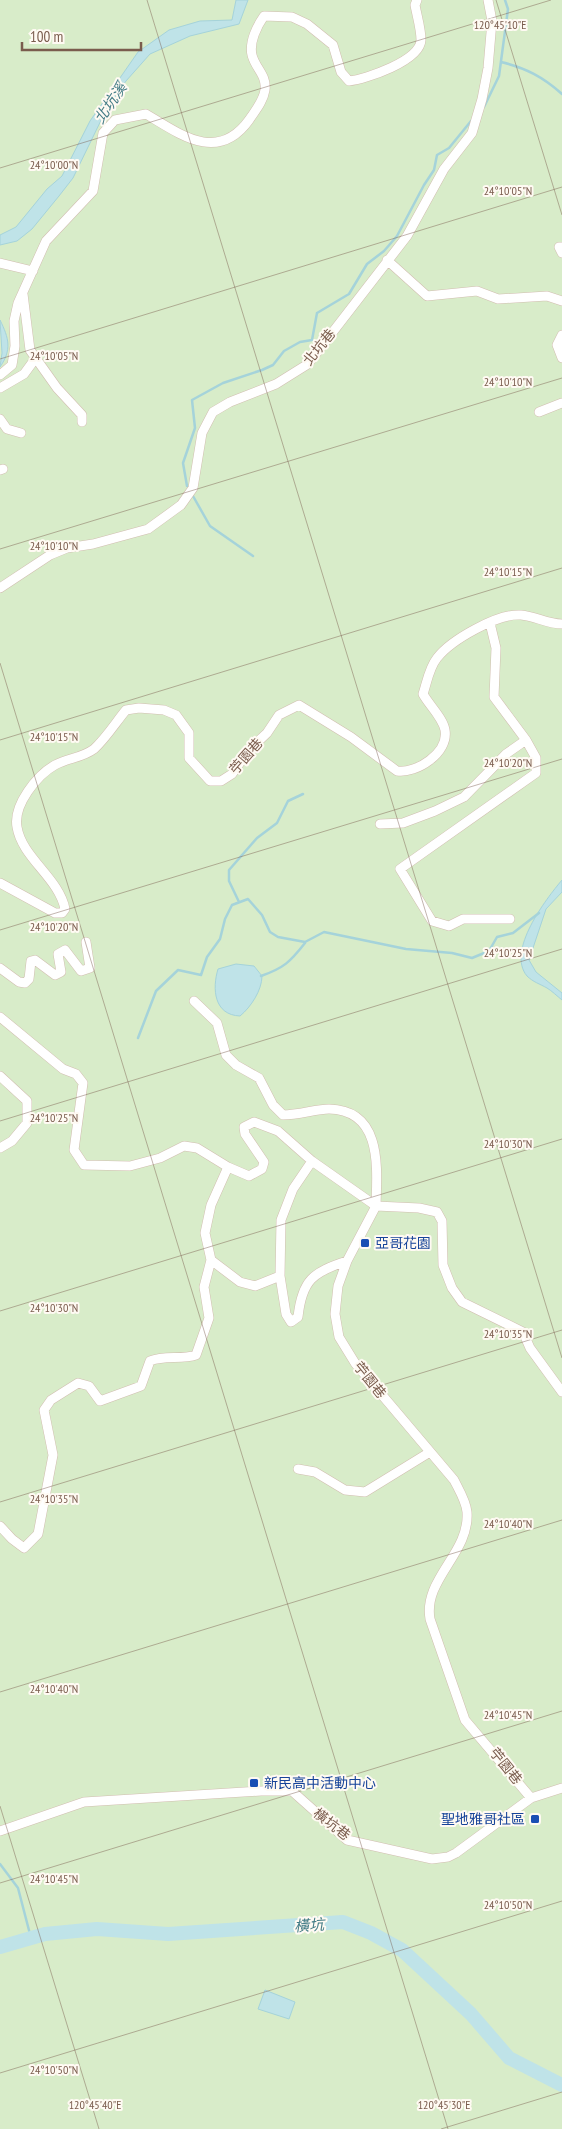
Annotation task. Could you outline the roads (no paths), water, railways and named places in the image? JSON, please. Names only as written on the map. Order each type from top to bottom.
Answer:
[{"type":"street","points":[[0,375],[12,365],[15,346],[14,321],[23,294],[46,241],[92,190],[103,133],[115,120],[146,114],[185,137],[200,142],[217,142],[229,139],[245,125],[261,102],[265,89],[264,78],[252,55],[253,40],[264,16],[292,17],[307,24],[333,45],[341,72],[349,81],[372,76],[416,52],[421,42],[415,5],[417,0]]},
{"type":"street","name":"北坑巷","points":[[0,588],[50,555],[67,548],[93,544],[148,528],[181,505],[193,488],[202,434],[213,412],[230,402],[276,384],[308,364],[407,236],[444,169],[472,133],[482,99],[488,68],[492,21],[488,0]]},
{"type":"street","points":[[562,247],[559,247],[562,253]]},
{"type":"street","points":[[388,260],[427,296],[477,291],[498,299],[547,296],[562,301]]},
{"type":"street","points":[[0,263],[33,271]]},
{"type":"street","points":[[23,294],[30,350],[35,359],[82,415],[82,422]]},
{"type":"street","points":[[562,335],[557,345],[562,358]]},
{"type":"street","points":[[0,388],[24,374],[35,359]]},
{"type":"street","points":[[539,412],[562,403]]},
{"type":"street","points":[[0,419],[7,429],[21,433]]},
{"type":"street","name":"苧園巷","points":[[0,883],[55,913],[62,913],[65,909],[61,893],[25,845],[17,827],[20,808],[27,794],[43,773],[57,764],[80,757],[94,748],[126,710],[139,708],[164,710],[176,715],[189,733],[189,758],[210,781],[220,782],[232,774],[248,751],[267,732],[279,715],[299,705],[344,732],[397,771],[404,772],[426,763],[436,754],[446,733],[443,723],[423,694],[436,659],[445,649],[458,640],[506,615],[520,615],[550,624],[562,624]]},
{"type":"street","points":[[490,623],[496,648],[494,697],[526,740],[536,758],[536,773],[400,869],[432,921],[449,926],[463,919],[510,919]]},
{"type":"street","points":[[380,824],[403,823],[435,812],[464,797],[506,754],[526,740]]},
{"type":"street","points":[[0,968],[19,982],[25,983],[29,978],[31,962],[35,960],[55,975],[60,972],[58,954],[65,950],[80,971],[86,970],[90,968],[86,942]]},
{"type":"street","points":[[194,1002],[217,1023],[226,1055],[236,1064],[259,1078],[273,1105],[283,1115],[302,1115],[329,1109],[349,1113],[362,1120],[377,1154],[376,1206]]},
{"type":"street","points":[[0,1017],[63,1069],[76,1074],[82,1083],[74,1150],[84,1165],[130,1166],[160,1158],[184,1146],[197,1148],[228,1167],[249,1176],[262,1169],[264,1162],[245,1134],[244,1127],[254,1122],[278,1131],[312,1161],[376,1206],[419,1208],[437,1212],[442,1221],[443,1265],[457,1295],[462,1302],[523,1332],[530,1348],[562,1392]]},
{"type":"street","points":[[0,1076],[26,1102],[27,1123],[12,1141],[0,1148]]},
{"type":"street","points":[[312,1161],[293,1189],[281,1220],[280,1276],[286,1314],[291,1322],[298,1317],[303,1290],[308,1280],[321,1271],[348,1261]]},
{"type":"street","points":[[0,1526],[24,1548],[38,1534],[54,1455],[44,1410],[51,1400],[78,1383],[89,1386],[100,1401],[141,1386],[150,1361],[160,1357],[189,1358],[196,1355],[209,1318],[204,1287],[211,1260],[205,1233],[211,1205],[228,1167]]},
{"type":"street","name":"苧園巷","points":[[376,1206],[348,1261],[335,1301],[339,1337],[355,1363],[454,1480],[467,1511],[465,1537],[435,1587],[428,1607],[430,1619],[465,1720],[531,1798]]},
{"type":"street","points":[[211,1260],[240,1282],[255,1286],[280,1276]]},
{"type":"street","points":[[298,1469],[316,1472],[345,1490],[365,1492],[430,1452]]},
{"type":"street","name":"橫坑巷","points":[[0,1831],[84,1802],[241,1792],[292,1791],[347,1840],[432,1859],[448,1857],[456,1853],[531,1798],[562,1788]]},
{"type":"water","name":"北坑溪","points":[[236,0],[248,0],[239,24],[190,36],[150,54],[126,81],[107,108],[73,178],[59,196],[32,229],[17,241],[0,245],[0,235],[16,227],[47,189],[62,176],[90,121],[138,52],[169,30],[200,21],[232,20]]},
{"type":"water","points":[[0,320],[7,338],[8,349],[0,367],[2,353]]},
{"type":"water","points":[[562,880],[562,892],[546,909],[529,960],[536,972],[562,993],[562,1000],[549,989],[527,976],[522,965],[521,953],[538,912]]},
{"type":"water","points":[[236,964],[254,966],[262,976],[262,981],[255,998],[240,1016],[231,1015],[225,1011],[220,1006],[215,992],[218,969]]},
{"type":"water","points":[[265,1990],[295,2002],[289,2019],[258,2009]]},
{"type":"waterway","points":[[484,107],[499,76],[508,9],[505,0]]},
{"type":"waterway","points":[[501,62],[534,74],[562,94]]},
{"type":"waterway","points":[[187,486],[183,463],[195,428],[192,400],[223,383],[273,365],[284,351],[300,342],[312,340],[317,313],[349,294],[367,264],[384,251],[397,236],[434,170],[437,155],[449,148],[471,121]]},
{"type":"waterway","points":[[193,496],[210,526],[253,556]]},
{"type":"waterway","points":[[239,902],[229,881],[229,870],[257,838],[277,823],[288,801],[303,794]]},
{"type":"waterway","points":[[138,1038],[156,991],[178,970],[201,975],[207,957],[220,939],[225,919],[232,905],[248,899],[262,915],[270,932],[278,937],[305,942],[324,932],[406,949],[452,953],[472,958],[489,951],[497,937],[513,933],[539,913]]},
{"type":"waterway","points":[[261,976],[286,964],[305,943]]},
{"type":"waterway","points":[[0,1864],[18,1888],[31,1938]]},
{"type":"waterway","name":"橫坑","points":[[0,1947],[45,1934],[97,1929],[168,1934],[343,1922],[371,1933],[402,1950],[471,2014],[509,2058],[562,2085]]},
{"type":"place","name":"亞哥花園","points":[[365,1243]]},
{"type":"place","name":"新民高中活動中心","points":[[254,1783]]},
{"type":"place","name":"聖地雅哥社區","points":[[535,1819]]}]
